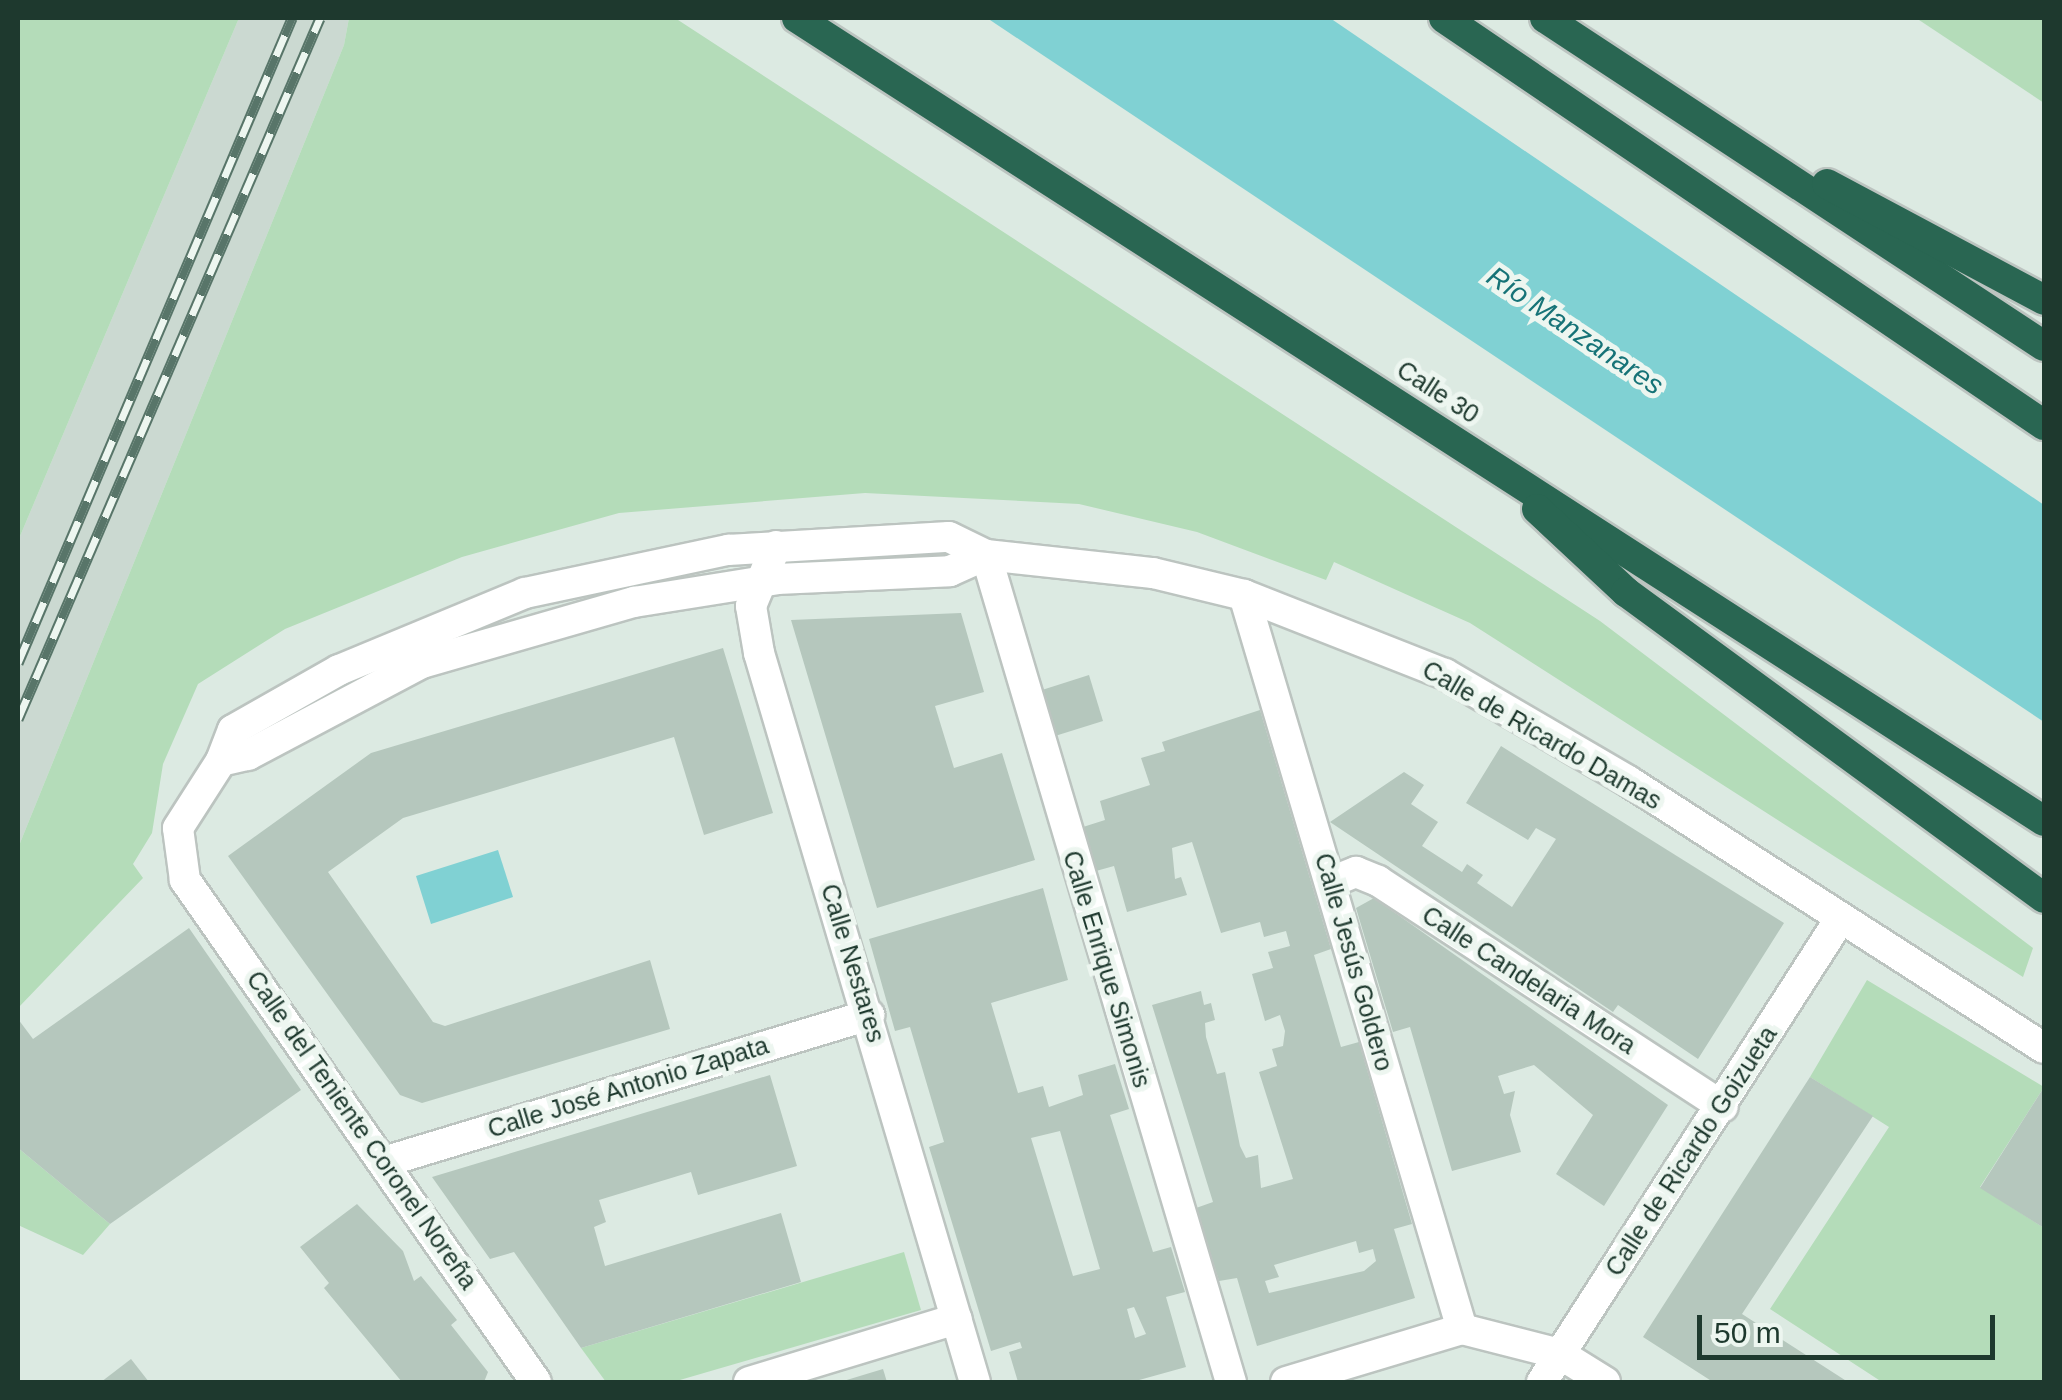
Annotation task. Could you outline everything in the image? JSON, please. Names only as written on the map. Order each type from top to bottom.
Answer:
[{"type":"highway","name":"Calle 30","points":[[797,18],[2044,822]]},
{"type":"highway","points":[[1444,18],[2044,425]]},
{"type":"highway","points":[[1545,18],[2044,346]]},
{"type":"highway","points":[[1695,117],[2044,300]]},
{"type":"highway","points":[[1480,455],[1626,592],[2044,898]]},
{"type":"street","name":"Calle de Ricardo Damas","points":[[185,880],[178,828],[221,761],[233,730],[440,625],[525,593],[660,562],[776,546],[949,537],[986,555],[1153,573],[1244,595],[1445,674],[2044,1048]]},
{"type":"street","points":[[755,582],[776,546]]},
{"type":"street","name":"Calle de Ricardo Damas","points":[[221,761],[440,658],[634,602],[755,582],[950,571],[986,555]]},
{"type":"street","name":"Calle Enrique Simonis","points":[[986,555],[1231,1382]]},
{"type":"street","name":"Calle Nestares","points":[[755,582],[759,654],[869,1014],[975,1382]]},
{"type":"street","name":"Calle Jesús Goldero","points":[[1244,595],[1462,1329]]},
{"type":"street","name":"Calle Candelaria Mora","points":[[1331,882],[1356,872],[1378,881],[1723,1108]]},
{"type":"street","name":"Calle del Teniente Coronel Noreña","points":[[185,880],[387,1161],[536,1382]]},
{"type":"street","name":"Calle de Ricardo Goizueta","points":[[1542,1382],[1723,1108],[1840,919]]},
{"type":"street","name":"Calle José Antonio Zapata","points":[[387,1161],[869,1014]]},
{"type":"street","points":[[749,1382],[956,1319]]},
{"type":"street","points":[[1286,1382],[1462,1329],[1560,1354],[1604,1382]]},
{"type":"shaded area","points":[[239,18],[349,18],[344,45],[18,848],[18,541]]},
{"type":"green space","points":[[18,18],[239,18],[18,541]]},
{"type":"green space","points":[[349,18],[675,18],[1600,621],[2033,948],[2023,977],[1470,623],[1334,562],[1326,580],[1197,532],[1079,504],[865,493],[619,513],[462,557],[285,629],[198,684],[163,764],[152,833],[133,864],[143,878],[18,1008],[18,848],[344,45]]},
{"type":"green space","points":[[1916,18],[2044,18],[2044,103]]},
{"type":"green space","points":[[1867,980],[2044,1087],[1980,1187],[2044,1228],[2044,1382],[1882,1382],[1770,1309],[1889,1127],[1810,1077]]},
{"type":"green space","points":[[18,1148],[110,1224],[83,1255],[18,1225]]},
{"type":"green space","points":[[904,1252],[921,1310],[673,1382],[606,1382],[581,1348]]},
{"type":"water","name":"Río Manzanares","points":[[987,18],[1330,18],[2044,505],[2044,722]]},
{"type":"water","points":[[498,850],[513,897],[431,924],[416,876]]},
{"type":"building","points":[[961,613],[984,692],[935,706],[954,768],[1002,753],[1035,860],[877,908],[791,620]]},
{"type":"building","points":[[723,648],[773,813],[704,835],[674,737],[403,818],[328,872],[433,1022],[445,1026],[650,960],[670,1029],[422,1103],[400,1095],[228,856],[371,753]]},
{"type":"building","points":[[1089,675],[1103,721],[1055,736],[1042,690]]},
{"type":"building","points":[[1260,710],[1331,949],[1314,955],[1341,1047],[1359,1042],[1412,1224],[1394,1229],[1415,1298],[1257,1346],[1237,1278],[1219,1281],[1196,1208],[1213,1202],[1152,1005],[1201,991],[1204,1005],[1211,1003],[1215,1020],[1205,1023],[1206,1037],[1217,1074],[1225,1072],[1240,1146],[1246,1158],[1258,1155],[1261,1188],[1293,1179],[1259,1072],[1277,1066],[1272,1049],[1283,1046],[1285,1031],[1280,1015],[1265,1021],[1252,974],[1273,968],[1268,952],[1290,946],[1286,931],[1264,937],[1260,922],[1221,933],[1192,842],[1172,848],[1175,879],[1181,877],[1187,895],[1127,912],[1114,866],[1096,871],[1083,827],[1105,820],[1100,801],[1150,785],[1141,758],[1165,751],[1162,742]],"holes":[[[1356,1241],[1359,1253],[1373,1249],[1376,1261],[1364,1271],[1269,1293],[1265,1281],[1279,1277],[1274,1265]]]},
{"type":"building","points":[[1501,746],[1784,923],[1698,1059],[1618,1005],[1613,1012],[1330,822],[1404,772],[1424,785],[1411,804],[1438,822],[1422,846],[1462,872],[1467,864],[1483,875],[1477,883],[1512,907],[1556,839],[1536,828],[1528,840],[1466,803]]},
{"type":"building","points":[[1043,888],[1068,980],[991,1003],[1018,1093],[1043,1086],[1049,1107],[1083,1095],[1078,1075],[1115,1064],[1129,1109],[1110,1115],[1153,1252],[1171,1247],[1185,1292],[1166,1297],[1186,1367],[1132,1382],[1018,1382],[1009,1352],[1022,1348],[1020,1342],[991,1351],[929,1147],[944,1142],[910,1027],[895,1031],[869,939]],"holes":[[[1060,1131],[1100,1269],[1073,1276],[1031,1138]],[[1134,1307],[1146,1334],[1135,1338],[1127,1309]]]},
{"type":"building","points":[[1374,898],[1668,1105],[1604,1206],[1556,1174],[1593,1115],[1534,1065],[1498,1076],[1504,1094],[1515,1091],[1510,1115],[1521,1152],[1452,1171],[1410,1027],[1393,1032],[1356,908]]},
{"type":"building","points":[[189,928],[301,1090],[110,1224],[18,1148],[18,1019],[33,1039]]},
{"type":"building","points":[[770,1075],[797,1166],[698,1195],[691,1172],[599,1200],[606,1222],[594,1227],[605,1266],[781,1213],[801,1282],[581,1348],[514,1252],[490,1259],[432,1177]]},
{"type":"building","points":[[1810,1077],[1873,1116],[1742,1314],[1848,1382],[1713,1382],[1643,1337]]},
{"type":"building","points":[[2044,1087],[2044,1228],[1980,1188]]},
{"type":"building","points":[[357,1204],[403,1251],[414,1281],[421,1276],[457,1320],[451,1325],[488,1372],[484,1382],[402,1382],[324,1288],[329,1283],[300,1247]]},
{"type":"building","points":[[131,1359],[149,1382],[101,1382]]},
{"type":"building","points":[[883,1369],[887,1382],[840,1382]]},
{"type":"railway","points":[[18,663],[292,18]]},
{"type":"railway","points":[[18,719],[320,18]]}]
